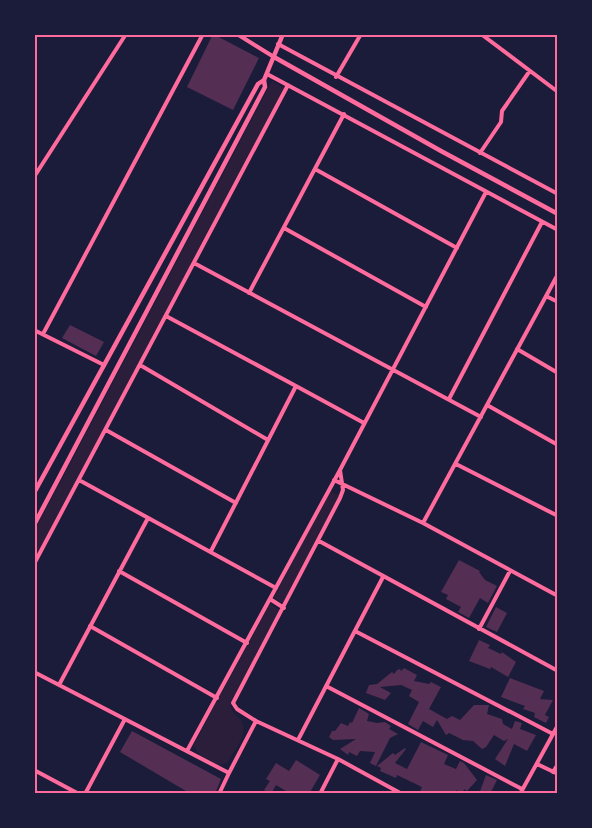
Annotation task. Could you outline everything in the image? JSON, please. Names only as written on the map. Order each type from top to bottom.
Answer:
[{"type":"street","points":[[34,177],[126,34]]},
{"type":"street","points":[[43,334],[203,34]]},
{"type":"street","points":[[237,34],[441,151],[558,214]]},
{"type":"street","points":[[34,493],[258,84],[264,80],[283,34]]},
{"type":"street","points":[[336,77],[361,34]]},
{"type":"street","points":[[481,34],[558,93]]},
{"type":"street","points":[[278,44],[558,194]]},
{"type":"street","points":[[480,153],[501,122],[502,111],[529,72]]},
{"type":"street","points":[[267,74],[558,231]]},
{"type":"street","points":[[34,525],[265,87],[264,80]]},
{"type":"street","points":[[34,564],[288,86]]},
{"type":"street","points":[[249,292],[344,114]]},
{"type":"street","points":[[315,170],[457,248]]},
{"type":"street","points":[[187,751],[340,470],[486,192]]},
{"type":"street","points":[[449,399],[542,222]]},
{"type":"street","points":[[284,228],[426,307]]},
{"type":"street","points":[[194,262],[481,417]]},
{"type":"street","points":[[423,523],[558,274]]},
{"type":"street","points":[[546,296],[558,302]]},
{"type":"street","points":[[166,316],[364,423]]},
{"type":"street","points":[[34,330],[104,365]]},
{"type":"street","points":[[517,349],[558,373]]},
{"type":"street","points":[[140,366],[268,440]]},
{"type":"street","points":[[211,551],[296,386]]},
{"type":"street","points":[[487,405],[558,445]]},
{"type":"street","points":[[106,430],[236,503]]},
{"type":"street","points":[[456,464],[558,516]]},
{"type":"street","points":[[340,470],[342,484],[340,498],[234,699],[235,708],[256,721],[338,759],[402,794]]},
{"type":"street","points":[[79,480],[276,588]]},
{"type":"street","points":[[334,480],[423,523],[558,596]]},
{"type":"street","points":[[59,685],[148,518]]},
{"type":"street","points":[[319,541],[558,671]]},
{"type":"street","points":[[119,571],[247,643]]},
{"type":"street","points":[[479,629],[510,571]]},
{"type":"street","points":[[298,740],[383,577]]},
{"type":"street","points":[[270,599],[284,608]]},
{"type":"street","points":[[90,626],[217,698]]},
{"type":"street","points":[[355,631],[553,734]]},
{"type":"street","points":[[34,672],[229,773]]},
{"type":"street","points":[[326,686],[521,791],[558,725]]},
{"type":"street","points":[[85,794],[125,719]]},
{"type":"street","points":[[219,794],[256,721]]},
{"type":"street","points":[[320,794],[338,759]]},
{"type":"street","points":[[537,764],[555,773],[558,764]]},
{"type":"street","points":[[34,770],[79,794]]},
{"type":"shaded area","points":[[272,81],[284,88],[35,559],[35,530]]},
{"type":"shaded area","points":[[330,491],[339,495],[283,603],[274,598]]},
{"type":"shaded area","points":[[270,604],[280,610],[230,703],[232,710],[243,724],[243,735],[227,763],[219,765],[200,756],[193,746]]},
{"type":"building","points":[[213,34],[259,58],[233,110],[187,87]]},
{"type":"building","points":[[70,325],[104,342],[96,356],[62,338]]},
{"type":"building","points":[[459,560],[480,571],[485,580],[497,586],[488,603],[480,598],[469,618],[458,612],[461,607],[446,599],[448,595],[441,592]]},
{"type":"building","points":[[496,607],[507,613],[497,632],[486,627]]},
{"type":"building","points":[[479,640],[490,645],[488,648],[501,654],[502,652],[516,662],[508,677],[491,667],[490,669],[469,661]]},
{"type":"building","points":[[404,668],[417,675],[414,681],[429,684],[431,682],[441,687],[429,709],[447,719],[452,716],[460,720],[474,705],[489,705],[487,714],[502,719],[503,724],[512,729],[515,721],[522,723],[520,729],[536,735],[527,751],[514,744],[505,766],[495,759],[508,739],[504,741],[494,735],[482,749],[473,741],[463,740],[449,733],[446,735],[437,720],[433,727],[423,721],[418,730],[408,724],[419,702],[409,696],[412,690],[401,685],[380,687],[391,693],[385,700],[366,693],[369,685],[377,684],[392,672],[394,674],[397,670],[401,671]]},
{"type":"building","points":[[510,678],[544,691],[540,699],[553,700],[545,715],[549,717],[546,723],[534,717],[535,713],[523,709],[525,706],[501,697]]},
{"type":"building","points":[[359,708],[369,714],[367,721],[385,722],[391,726],[389,729],[398,734],[390,738],[376,766],[370,763],[375,752],[360,751],[357,756],[349,752],[348,755],[340,749],[356,739],[333,740],[329,737],[341,723],[348,726],[350,722],[352,723]]},
{"type":"building","points":[[132,731],[221,779],[215,794],[191,794],[120,752]]},
{"type":"building","points":[[421,742],[448,755],[444,764],[456,769],[460,761],[464,763],[477,780],[467,791],[464,789],[463,794],[456,790],[455,794],[419,794],[422,787],[397,775],[396,778],[380,771],[381,768],[377,766],[393,753],[395,755],[405,748],[395,763],[407,769]]},
{"type":"building","points":[[296,760],[320,775],[309,794],[291,794],[276,785],[271,794],[264,790],[270,781],[266,779],[276,763],[289,771]]},
{"type":"building","points":[[486,775],[497,780],[490,794],[479,794]]}]
